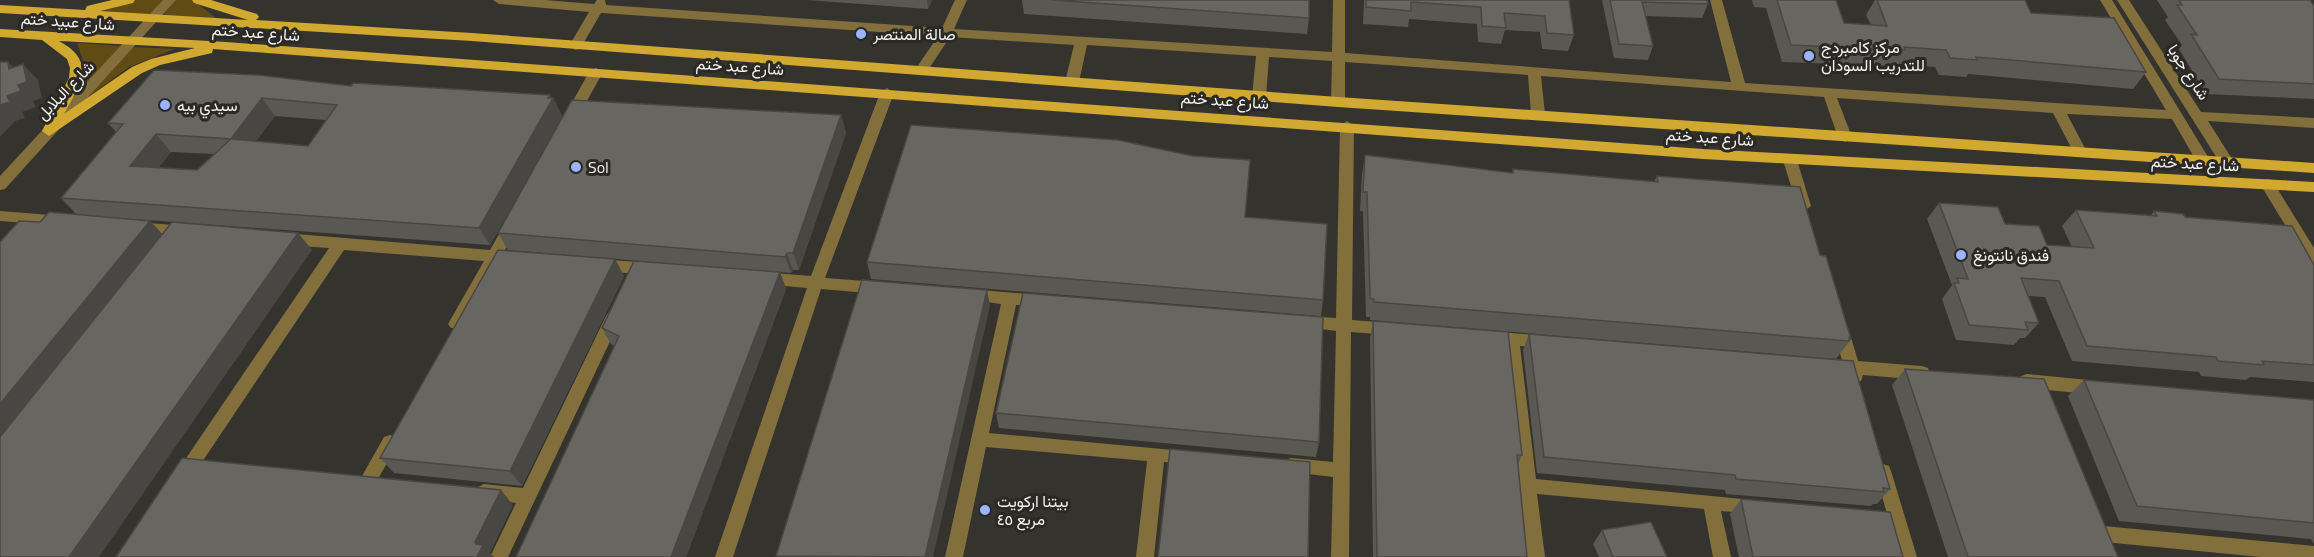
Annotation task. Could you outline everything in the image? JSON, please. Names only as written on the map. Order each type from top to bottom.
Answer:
[{"type":"main road","points":[[61,13],[100,8],[129,0]]},
{"type":"main road","points":[[198,0],[236,13],[297,27]]},
{"type":"main road","name":"شارع عبيد ختم","points":[[0,9],[154,18]]},
{"type":"main road","name":"شارع عبد ختم","points":[[154,18],[921,70],[1259,97],[1615,119],[1845,137],[2314,168]]},
{"type":"main road","name":"شارع عبيد ختم","points":[[0,33],[134,41]]},
{"type":"main road","points":[[37,35],[62,46],[74,56],[78,66],[73,85],[49,131]]},
{"type":"main road","name":"شارع عبد ختم","points":[[134,41],[596,72],[1790,160],[2314,187]]},
{"type":"main road","points":[[49,131],[137,70],[164,60],[226,46]]},
{"type":"main road","points":[[1615,119],[1617,147]]},
{"type":"main road","points":[[1701,126],[1707,154]]},
{"type":"street","name":"شارع البلابل","points":[[0,185],[170,0]]},
{"type":"street","points":[[499,0],[600,4],[946,34],[1338,57],[1828,94],[2176,115]]},
{"type":"street","points":[[921,70],[946,34],[961,0]]},
{"type":"street","points":[[1338,102],[1339,0]]},
{"type":"street","points":[[1716,0],[1738,86]]},
{"type":"street","name":"شارع جوبا","points":[[2106,0],[2203,160]]},
{"type":"street","name":"شارع جوبا","points":[[2123,0],[2227,162]]},
{"type":"street","points":[[575,46],[600,4]]},
{"type":"street","points":[[1072,82],[1081,42]]},
{"type":"street","points":[[1259,97],[1263,53]]},
{"type":"street","points":[[562,133],[596,72]]},
{"type":"street","points":[[1534,72],[1538,114]]},
{"type":"street","points":[[724,557],[816,282],[887,93]]},
{"type":"street","points":[[1828,94],[1845,137]]},
{"type":"street","points":[[2058,109],[2080,152]]},
{"type":"street","points":[[2198,116],[2314,123]]},
{"type":"street","points":[[1340,557],[1347,126]]},
{"type":"street","points":[[1790,160],[1808,220]]},
{"type":"street","points":[[2267,183],[2314,260]]},
{"type":"street","points":[[448,338],[516,215]]},
{"type":"street","points":[[0,216],[78,222]]},
{"type":"street","points":[[124,226],[204,232]]},
{"type":"street","points":[[167,249],[182,231]]},
{"type":"street","points":[[272,238],[527,259]]},
{"type":"street","points":[[173,492],[340,244]]},
{"type":"street","points":[[582,263],[673,271]]},
{"type":"street","points":[[499,557],[637,268]]},
{"type":"street","points":[[744,276],[896,289]]},
{"type":"street","points":[[953,294],[1057,302]]},
{"type":"street","points":[[954,557],[1010,298]]},
{"type":"street","points":[[1835,310],[1858,389]]},
{"type":"street","points":[[1287,321],[1408,331]]},
{"type":"street","points":[[1476,336],[1558,343]]},
{"type":"street","points":[[1511,339],[1536,557]]},
{"type":"street","points":[[1817,364],[1934,374]]},
{"type":"street","points":[[2017,380],[2112,389]]},
{"type":"street","points":[[2040,382],[2050,404]]},
{"type":"street","points":[[391,483],[362,480],[397,430]]},
{"type":"street","points":[[980,439],[1202,458]]},
{"type":"street","points":[[1145,557],[1156,454]]},
{"type":"street","points":[[1878,454],[1908,557]]},
{"type":"street","points":[[192,464],[215,466]]},
{"type":"street","points":[[1271,464],[1341,470]]},
{"type":"street","points":[[1528,486],[1769,508]]},
{"type":"street","points":[[470,490],[527,496]]},
{"type":"street","points":[[1711,502],[1722,557]]},
{"type":"street","points":[[1874,517],[1897,519]]},
{"type":"street","points":[[2104,535],[2304,554]]},
{"type":"shaded area","points":[[135,0],[166,0],[152,15],[99,11]]},
{"type":"shaded area","points":[[175,0],[193,0],[217,19],[163,16]]},
{"type":"shaded area","points":[[77,43],[124,46],[73,101],[83,61]]},
{"type":"shaded area","points":[[133,47],[175,49],[129,67],[80,103]]},
{"type":"building","points":[[1052,0],[1309,0],[1309,18]]},
{"type":"building","points":[[1366,0],[1569,0],[1574,35],[1547,33],[1545,16],[1504,13],[1506,28],[1482,26],[1481,7],[1411,2],[1411,11],[1366,7]]},
{"type":"building","points":[[1610,0],[1707,0],[1708,4],[1642,2],[1653,46],[1619,44]]},
{"type":"building","points":[[1777,0],[1836,0],[1844,23],[1887,26],[1877,0],[2025,0],[2031,13],[2114,18],[2146,72],[1976,57],[1977,60],[1950,58],[1946,50],[1791,45]]},
{"type":"building","points":[[2179,0],[2310,0],[2314,6],[2314,84],[2219,79],[2191,34],[2197,35],[2177,5],[2182,5]]},
{"type":"building","points":[[0,62],[8,62],[9,69],[23,64],[27,82],[18,85],[21,91],[7,96],[10,102],[0,105]]},
{"type":"building","points":[[154,70],[258,75],[351,86],[353,83],[550,95],[548,98],[553,98],[479,228],[61,198],[123,124],[108,123]],"holes":[[[262,98],[337,105],[308,146],[231,139]],[[156,134],[231,139],[197,170],[130,166]]]},
{"type":"building","points":[[572,100],[841,115],[793,253],[787,253],[785,257],[498,233]]},
{"type":"building","points":[[911,125],[1118,140],[1193,156],[1250,160],[1245,217],[1327,224],[1323,300],[867,262]]},
{"type":"building","points":[[1365,155],[1513,173],[1513,169],[1658,182],[1657,176],[1800,187],[1820,255],[1826,256],[1851,339],[1849,338],[1849,341],[1374,302],[1374,299],[1370,298],[1367,192],[1363,192]]},
{"type":"building","points":[[1939,203],[1998,207],[2005,224],[2039,226],[2047,245],[2094,248],[2076,210],[2157,216],[2154,211],[2183,214],[2185,217],[2292,226],[2314,265],[2314,365],[2262,361],[2264,365],[2218,361],[2216,357],[2087,346],[2059,281],[2021,278],[2039,323],[2025,322],[2028,330],[1969,325],[1954,283],[1959,283],[1957,278],[1968,279]]},
{"type":"building","points":[[49,212],[150,221],[0,404],[0,242],[19,221],[40,222]]},
{"type":"building","points":[[172,222],[298,233],[69,557],[0,557],[0,437]]},
{"type":"building","points":[[498,250],[615,259],[510,471],[380,458]]},
{"type":"building","points":[[634,261],[780,272],[671,557],[516,557],[619,336],[602,328]]},
{"type":"building","points":[[862,280],[987,290],[925,557],[776,556]]},
{"type":"building","points":[[1023,293],[1323,317],[1319,442],[996,413]]},
{"type":"building","points":[[1373,321],[1508,332],[1522,455],[1517,455],[1527,557],[1377,557]]},
{"type":"building","points":[[1529,334],[1853,361],[1890,489],[1883,488],[1884,492],[1736,479],[1735,475],[1544,457]]},
{"type":"building","points":[[1905,369],[2044,379],[2118,557],[1968,557]]},
{"type":"building","points":[[2084,380],[2314,400],[2314,523],[2137,506]]},
{"type":"building","points":[[1170,449],[1310,462],[1308,557],[1158,557]]},
{"type":"building","points":[[182,458],[501,490],[475,542],[483,545],[477,557],[116,557]]},
{"type":"building","points":[[1741,499],[1890,512],[1903,557],[1753,557]]},
{"type":"building","points":[[1651,522],[1667,557],[1613,557],[1602,530]]},
{"type":"place","name":"صالة المنتصر","points":[[861,34]]},
{"type":"place","name":"مركز كامبردج للتدريب السودان","points":[[1809,56]]},
{"type":"place","name":"سيدي بيه","points":[[165,105]]},
{"type":"place","name":"Sol","points":[[576,167]]},
{"type":"place","name":"فندق نانتونغ","points":[[1961,255]]},
{"type":"place","name":"بيتنا اركويت مربع ٤٥","points":[[985,510]]}]
